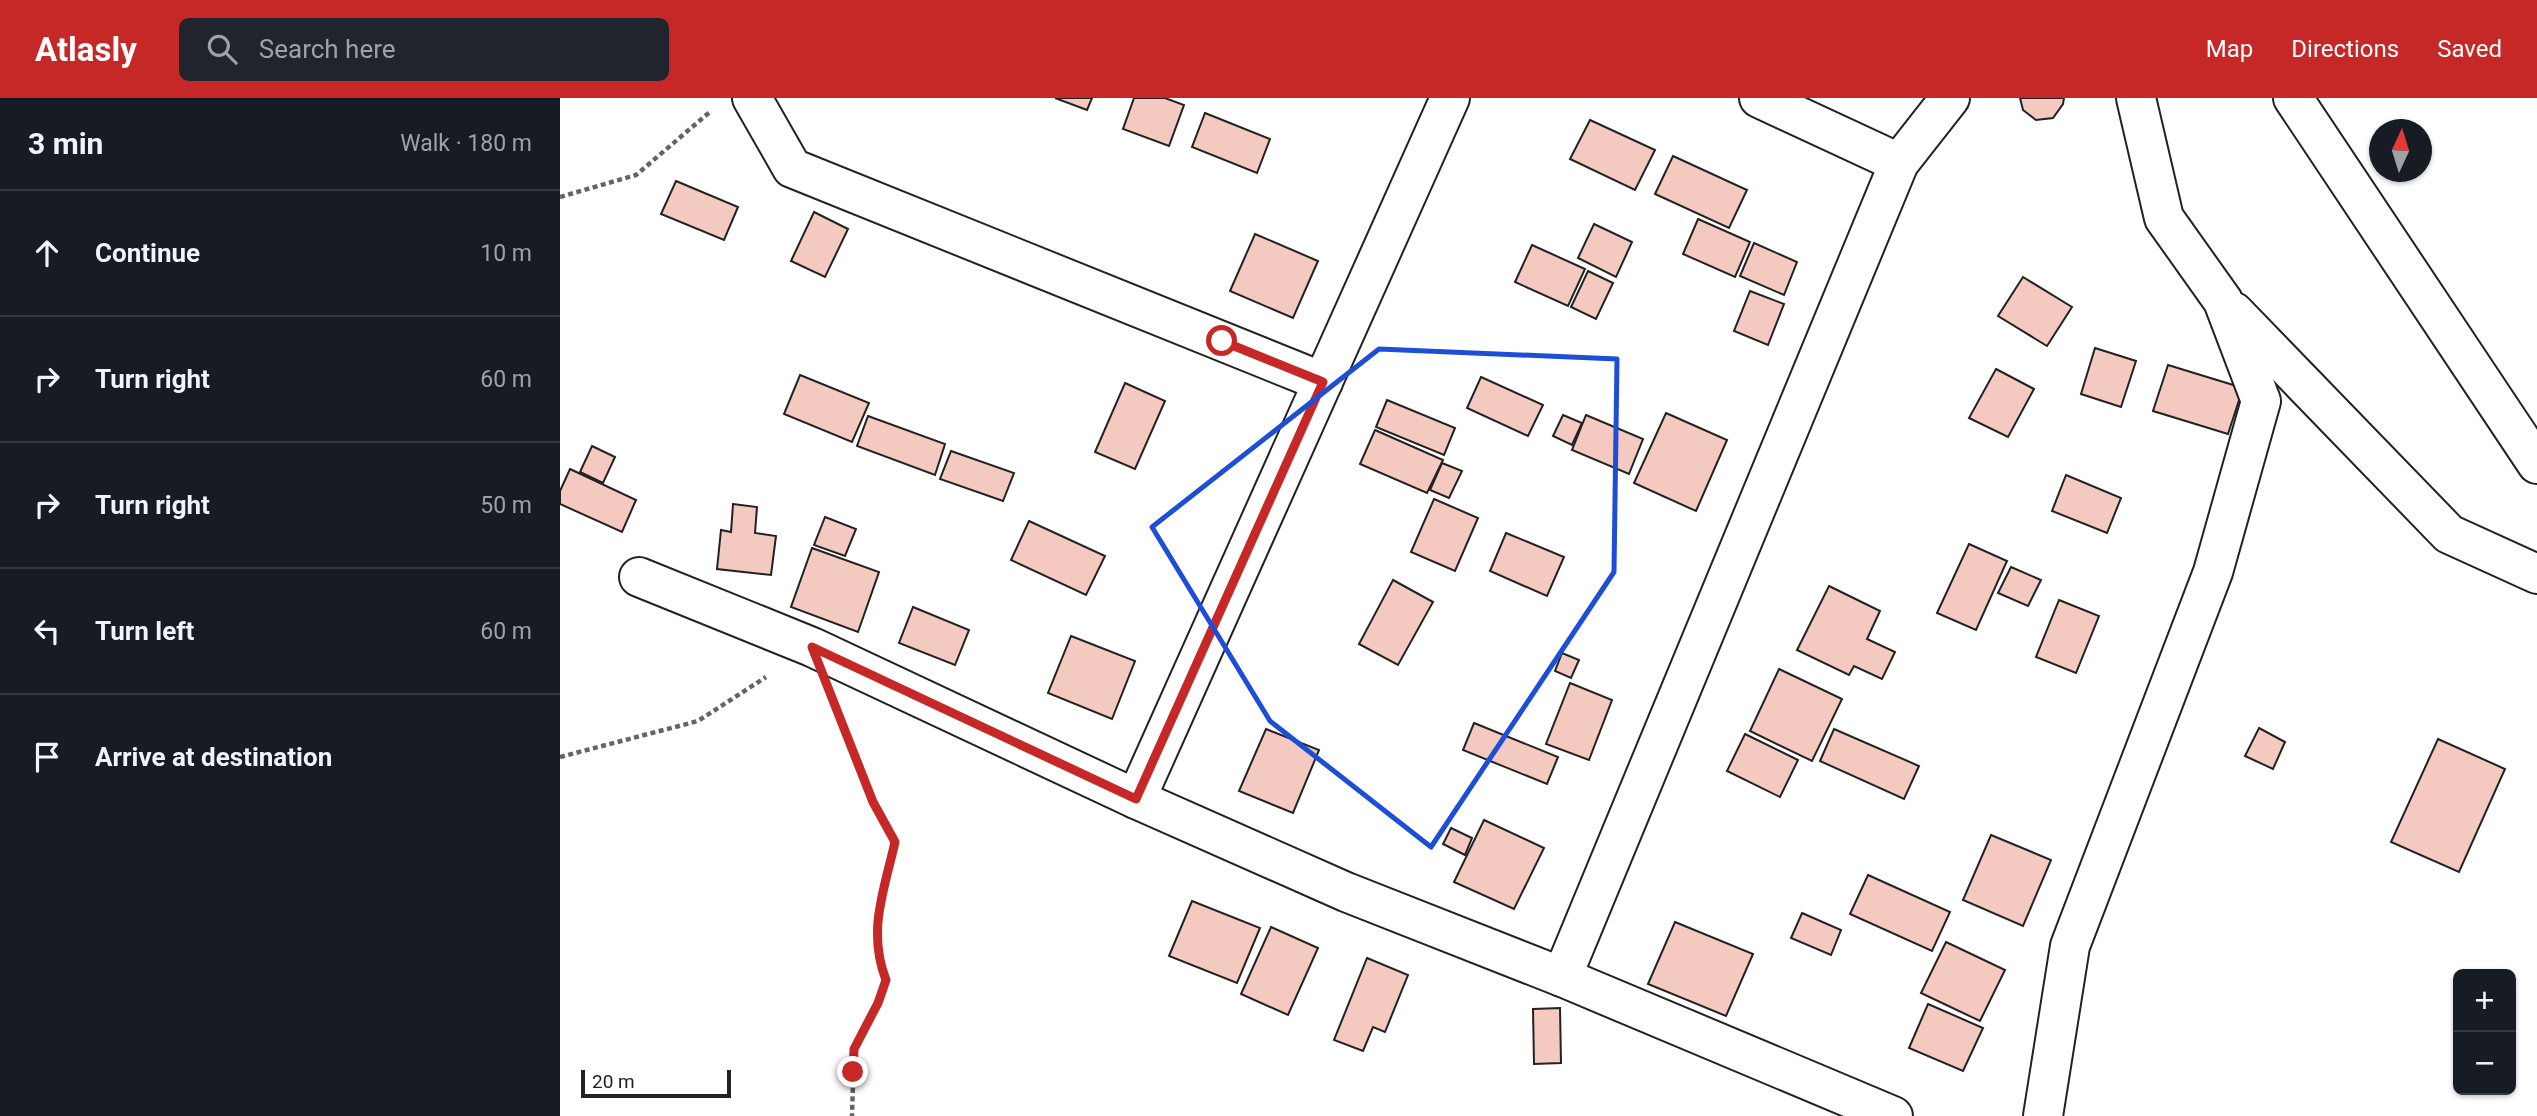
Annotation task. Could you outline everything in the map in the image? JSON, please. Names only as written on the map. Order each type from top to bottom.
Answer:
[{"type":"street","points":[[1136,799],[1450,98]]},
{"type":"street","points":[[1759,98],[1899,163]]},
{"type":"street","points":[[1562,977],[1899,163],[1950,98]]},
{"type":"street","points":[[2136,98],[2164,218],[2223,301],[2449,534],[2537,574]]},
{"type":"street","points":[[2293,98],[2537,464]]},
{"type":"street","points":[[735,102],[792,168],[1323,382]]},
{"type":"street","points":[[2043,1116],[2070,946],[2213,572],[2261,401],[2223,301]]},
{"type":"street","points":[[639,577],[812,647],[1136,799],[1346,892],[1562,977],[1893,1116]]},
{"type":"path","points":[[560,197],[636,175],[735,102]]},
{"type":"path","points":[[560,757],[698,720],[812,647],[873,802],[895,842],[876,928],[880,964],[886,980],[878,1003],[854,1049],[852,1116]]},
{"type":"highlighted area","points":[[1379,349],[1617,359],[1614,572],[1431,847],[1270,721],[1152,527]]},
{"type":"building","points":[[1055,98],[1092,98],[1087,110]]},
{"type":"building","points":[[1134,98],[1165,98],[1184,105],[1169,146],[1123,129]]},
{"type":"building","points":[[2020,98],[2064,98],[2053,118],[2036,120],[2023,110]]},
{"type":"building","points":[[1205,113],[1270,139],[1257,173],[1192,147]]},
{"type":"building","points":[[1590,120],[1655,150],[1635,190],[1570,159]]},
{"type":"building","points":[[1673,156],[1747,190],[1729,228],[1655,194]]},
{"type":"building","points":[[676,181],[738,207],[724,240],[661,214]]},
{"type":"building","points":[[814,212],[848,229],[825,277],[791,261]]},
{"type":"building","points":[[1698,219],[1750,242],[1735,277],[1683,254]]},
{"type":"building","points":[[1594,224],[1632,242],[1616,277],[1578,258]]},
{"type":"building","points":[[1255,234],[1318,261],[1293,318],[1230,291]]},
{"type":"building","points":[[1754,243],[1797,262],[1784,295],[1740,276]]},
{"type":"building","points":[[1532,245],[1585,269],[1568,306],[1515,282]]},
{"type":"building","points":[[1588,271],[1613,283],[1596,319],[1571,307]]},
{"type":"building","points":[[2023,277],[2072,307],[2047,346],[1998,316]]},
{"type":"building","points":[[1750,291],[1784,304],[1768,345],[1734,331]]},
{"type":"building","points":[[2095,348],[2136,361],[2121,407],[2081,394]]},
{"type":"building","points":[[2168,365],[2243,388],[2228,434],[2153,411]]},
{"type":"building","points":[[1996,369],[2034,389],[2008,437],[1969,418]]},
{"type":"building","points":[[800,375],[869,403],[852,442],[784,414]]},
{"type":"building","points":[[1481,377],[1543,405],[1528,436],[1467,408]]},
{"type":"building","points":[[1125,383],[1165,401],[1135,469],[1095,452]]},
{"type":"building","points":[[1387,400],[1455,428],[1444,455],[1376,427]]},
{"type":"building","points":[[1666,413],[1727,440],[1696,511],[1634,483]]},
{"type":"building","points":[[1563,415],[1582,423],[1572,445],[1553,436]]},
{"type":"building","points":[[1586,415],[1643,439],[1629,474],[1572,450]]},
{"type":"building","points":[[868,416],[945,444],[935,475],[857,446]]},
{"type":"building","points":[[1375,430],[1443,460],[1427,493],[1360,464]]},
{"type":"building","points":[[592,446],[615,457],[603,483],[580,472]]},
{"type":"building","points":[[951,451],[1014,473],[1003,501],[940,479]]},
{"type":"building","points":[[1442,463],[1462,471],[1449,498],[1430,490]]},
{"type":"building","points":[[570,469],[636,500],[622,532],[560,504],[560,491]]},
{"type":"building","points":[[2066,475],[2121,498],[2107,533],[2052,511]]},
{"type":"building","points":[[1434,499],[1478,518],[1455,571],[1411,552]]},
{"type":"building","points":[[733,504],[757,507],[755,533],[776,536],[771,575],[717,569],[721,530],[731,532]]},
{"type":"building","points":[[825,517],[856,529],[845,556],[814,545]]},
{"type":"building","points":[[1029,521],[1105,556],[1086,595],[1011,560]]},
{"type":"building","points":[[1506,533],[1564,557],[1547,596],[1490,571]]},
{"type":"building","points":[[1969,544],[2007,561],[1976,630],[1937,613]]},
{"type":"building","points":[[812,548],[879,572],[858,632],[791,607]]},
{"type":"building","points":[[2011,567],[2041,580],[2028,606],[1998,593]]},
{"type":"building","points":[[1393,580],[1433,602],[1398,665],[1359,644]]},
{"type":"building","points":[[1829,586],[1880,611],[1867,639],[1895,652],[1882,679],[1854,666],[1849,675],[1797,650]]},
{"type":"building","points":[[2059,600],[2099,616],[2076,673],[2036,657]]},
{"type":"building","points":[[913,607],[969,630],[955,665],[899,643]]},
{"type":"building","points":[[1071,636],[1135,661],[1112,719],[1048,693]]},
{"type":"building","points":[[1562,653],[1579,660],[1571,678],[1555,671]]},
{"type":"building","points":[[1779,669],[1842,699],[1812,761],[1750,731]]},
{"type":"building","points":[[1570,683],[1612,700],[1589,760],[1546,744]]},
{"type":"building","points":[[1474,723],[1558,757],[1547,784],[1463,750]]},
{"type":"building","points":[[2259,728],[2285,742],[2273,769],[2245,756]]},
{"type":"building","points":[[1266,729],[1319,750],[1293,813],[1239,791]]},
{"type":"building","points":[[1834,729],[1919,766],[1904,799],[1820,761]]},
{"type":"building","points":[[1745,734],[1798,760],[1780,797],[1727,771]]},
{"type":"building","points":[[2438,739],[2505,769],[2459,872],[2391,842]]},
{"type":"building","points":[[1484,820],[1544,848],[1514,909],[1454,882]]},
{"type":"building","points":[[1451,828],[1472,838],[1465,855],[1443,844]]},
{"type":"building","points":[[1991,835],[2051,860],[2023,926],[1963,900]]},
{"type":"building","points":[[1868,875],[1950,912],[1932,951],[1850,914]]},
{"type":"building","points":[[1192,901],[1260,928],[1237,983],[1169,956]]},
{"type":"building","points":[[1802,913],[1841,930],[1831,955],[1791,938]]},
{"type":"building","points":[[1675,922],[1753,954],[1726,1016],[1648,984]]},
{"type":"building","points":[[1271,927],[1318,948],[1288,1015],[1241,994]]},
{"type":"building","points":[[1946,942],[2005,970],[1980,1021],[1921,993]]},
{"type":"building","points":[[1367,958],[1408,975],[1385,1032],[1373,1027],[1363,1051],[1334,1040]]},
{"type":"building","points":[[1928,1004],[1983,1028],[1963,1071],[1909,1048]]},
{"type":"building","points":[[1560,1008],[1561,1063],[1534,1064],[1533,1009]]},
{"type":"route","points":[[853,1072],[854,1049],[878,1003],[886,980],[880,964],[876,928],[895,842],[873,802],[812,647],[1136,799],[1323,382],[1222,341]]}]
